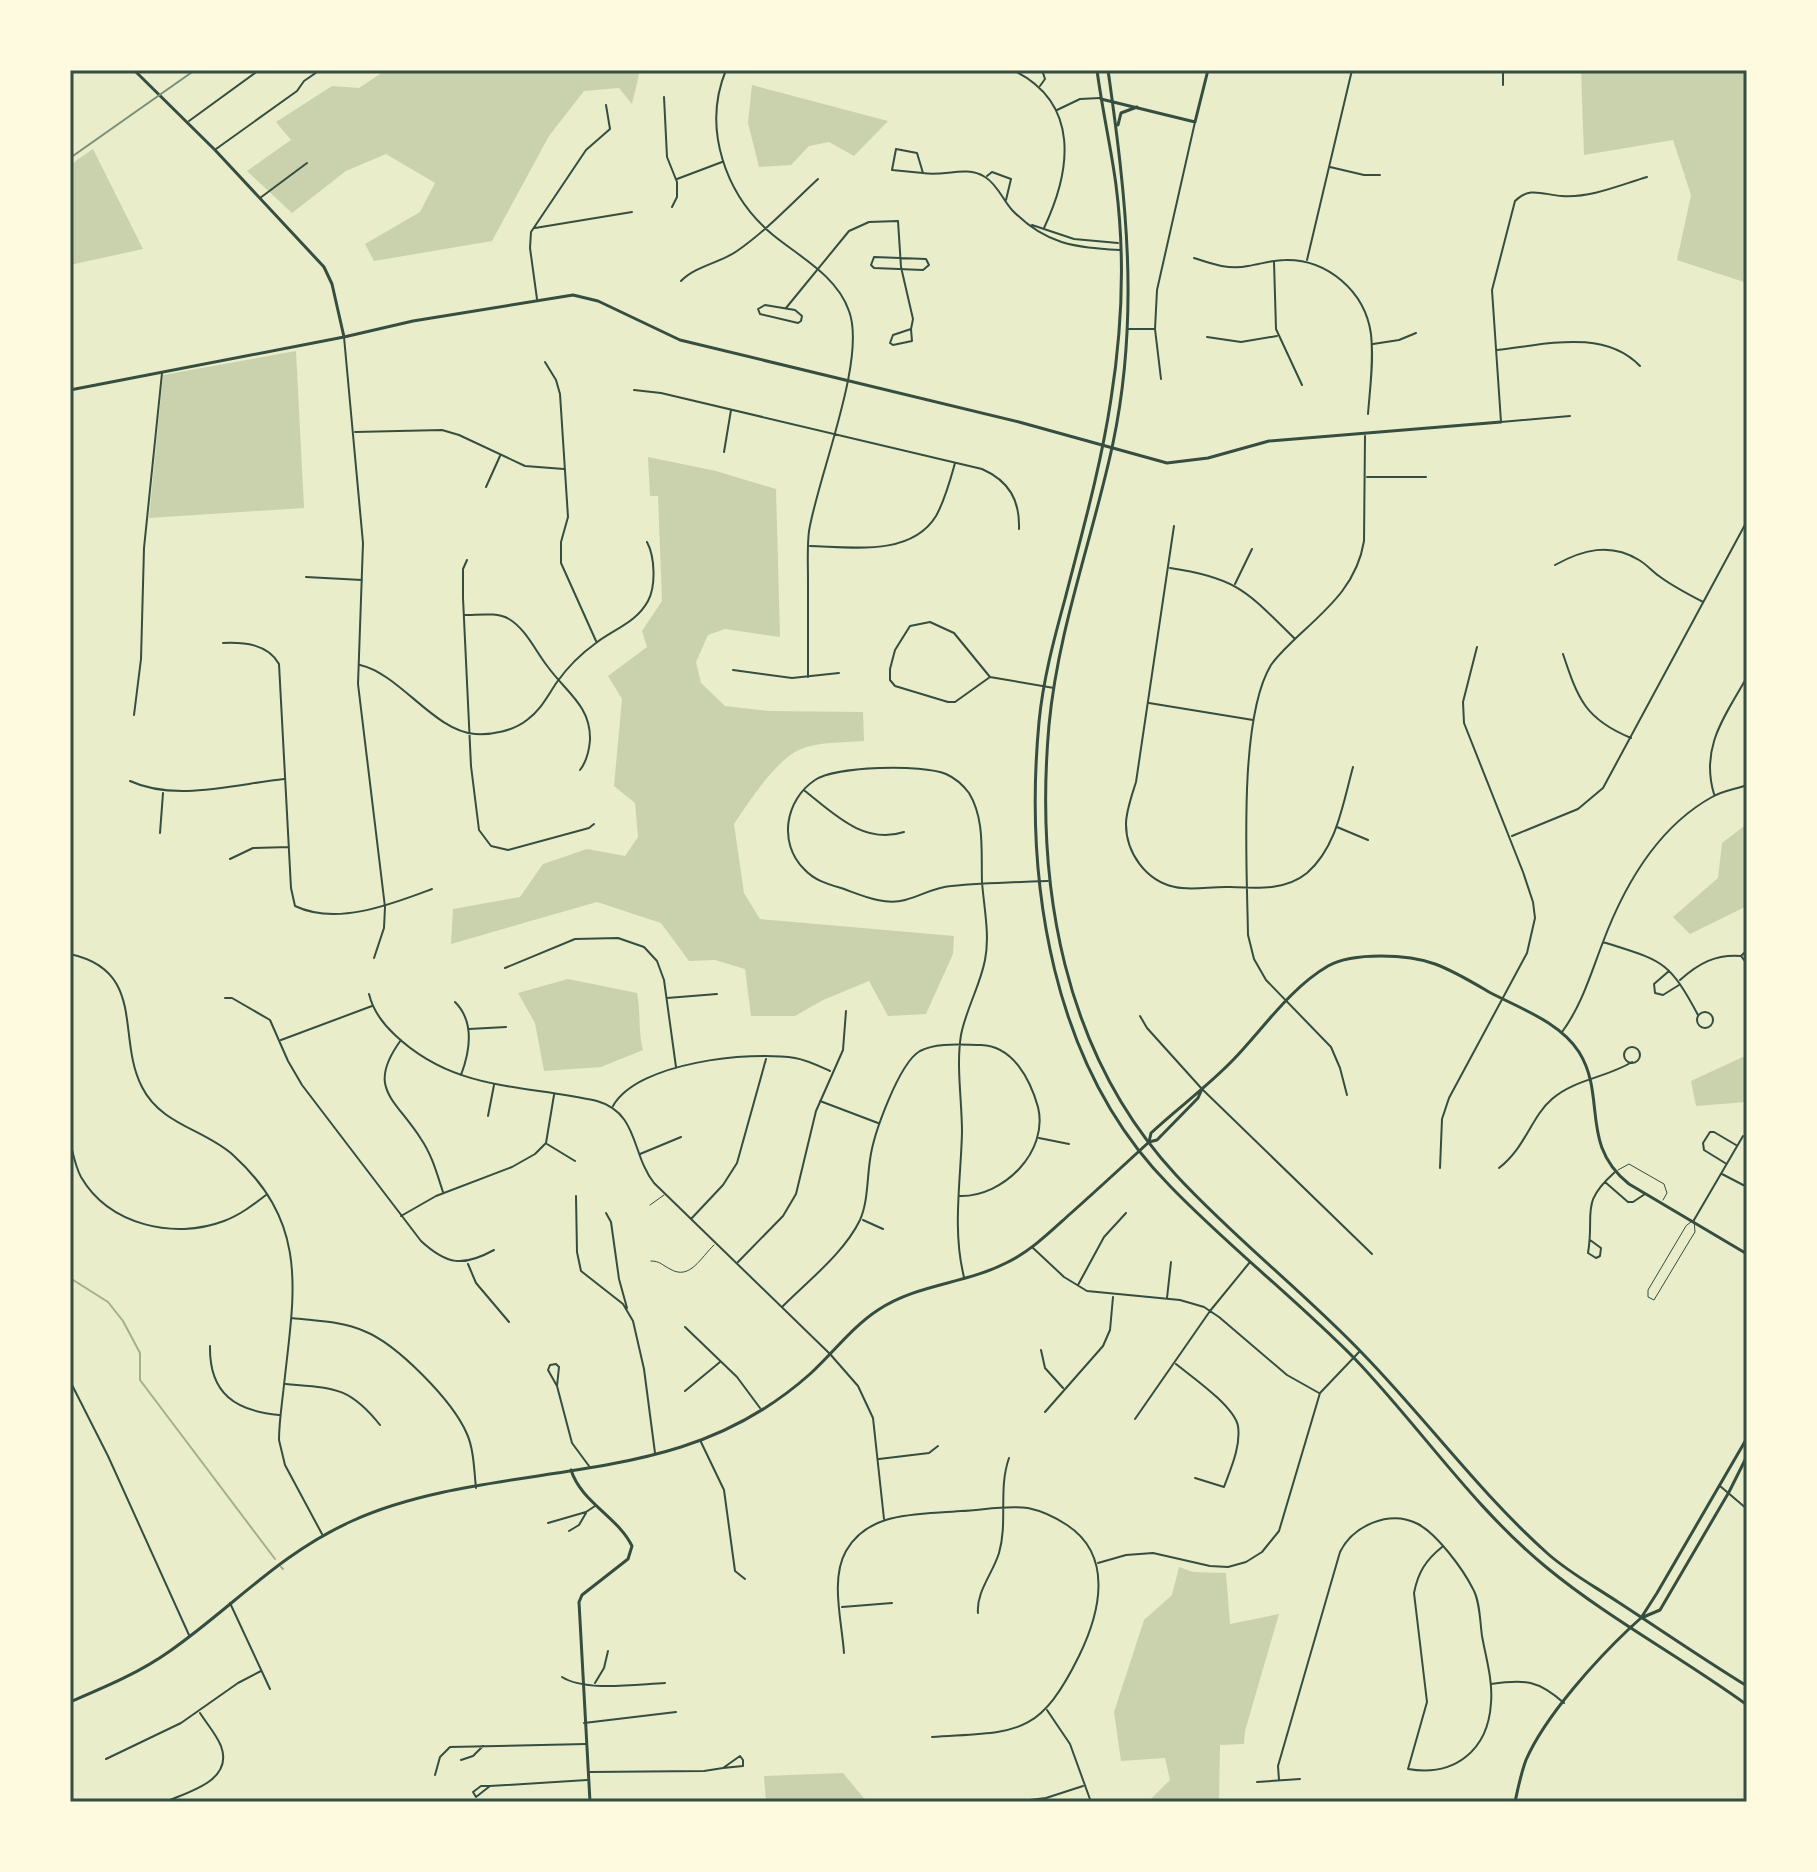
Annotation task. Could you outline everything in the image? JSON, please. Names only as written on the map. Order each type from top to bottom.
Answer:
[{"type":"street","points":[[134,70],[215,150],[327,271],[344,337],[363,525],[364,580],[358,665],[385,907],[384,928],[374,958]]},
{"type":"street","points":[[188,122],[259,70]]},
{"type":"street","points":[[215,150],[297,91],[304,81],[320,70]]},
{"type":"street","points":[[726,70],[719,91],[717,136],[723,162],[737,192],[765,228],[839,291],[851,315],[854,338],[847,381],[810,529],[808,677]]},
{"type":"street","points":[[1015,70],[1039,87],[1056,110],[1064,140],[1065,165],[1059,193],[1044,228]]},
{"type":"street","points":[[1039,87],[1045,79],[1042,70]]},
{"type":"street","points":[[1097,70],[1117,188],[1119,326],[1102,445],[1044,687],[1036,754],[1039,881],[1051,956],[1074,1033],[1104,1096],[1139,1151],[1168,1185],[1354,1358],[1490,1514],[1546,1567],[1747,1705]]},
{"type":"street","points":[[1108,70],[1129,245],[1128,329],[1122,392],[1112,448],[1054,688],[1044,802],[1048,881],[1061,952],[1087,1035],[1114,1092],[1175,1175],[1360,1351],[1516,1524],[1575,1575],[1747,1686]]},
{"type":"street","points":[[1161,379],[1155,329],[1157,290],[1208,70]]},
{"type":"street","points":[[1306,261],[1352,70]]},
{"type":"street","points":[[1503,70],[1503,85]]},
{"type":"street","points":[[664,97],[667,157],[677,179],[677,197],[672,207]]},
{"type":"street","points":[[1056,110],[1080,99],[1101,99],[1195,122]]},
{"type":"street","points":[[537,299],[530,243],[533,229],[586,150],[611,128],[606,105]]},
{"type":"street","points":[[1117,133],[1121,113],[1137,107]]},
{"type":"street","points":[[923,173],[917,153],[896,149],[892,170],[923,173],[944,175],[964,171],[986,177],[1034,231],[1067,245],[1120,250]]},
{"type":"street","points":[[677,179],[723,162]]},
{"type":"street","points":[[260,198],[307,163]]},
{"type":"street","points":[[1329,167],[1364,175],[1380,175]]},
{"type":"street","points":[[986,177],[992,172],[1011,179],[1005,201]]},
{"type":"street","points":[[1501,422],[1492,290],[1515,201],[1522,193],[1532,191],[1562,196],[1591,194],[1647,177]]},
{"type":"street","points":[[681,281],[691,272],[732,255],[818,179]]},
{"type":"street","points":[[533,229],[632,212]]},
{"type":"street","points":[[786,308],[844,235],[869,222],[898,222],[901,269],[913,319],[912,341],[890,343],[893,335],[911,329]]},
{"type":"street","points":[[1031,225],[1074,239],[1120,243]]},
{"type":"street","points":[[874,257],[926,259],[929,265],[923,270],[901,269],[874,268],[871,265],[874,257]]},
{"type":"street","points":[[1194,258],[1238,268],[1274,260],[1306,261],[1333,273],[1351,289],[1367,318],[1371,344],[1368,414]]},
{"type":"street","points":[[1274,260],[1274,314],[1278,336],[1302,385]]},
{"type":"street","points":[[70,390],[413,321],[561,295],[585,296],[680,340],[1019,422],[1167,463],[1182,463],[1269,441],[1570,416]]},
{"type":"street","points":[[762,305],[786,308],[799,312],[801,321],[798,323],[758,312],[762,305]]},
{"type":"street","points":[[1128,329],[1155,329]]},
{"type":"street","points":[[1371,344],[1394,341],[1416,333]]},
{"type":"street","points":[[1207,337],[1241,342],[1278,336]]},
{"type":"street","points":[[1496,350],[1597,342],[1623,352],[1640,366]]},
{"type":"street","points":[[545,362],[559,389],[568,517],[561,542],[561,563],[596,642]]},
{"type":"street","points":[[134,715],[141,659],[144,548],[162,372]]},
{"type":"street","points":[[634,390],[648,390],[731,409],[991,473],[1006,485],[1019,509],[1019,529]]},
{"type":"street","points":[[724,452],[731,409]]},
{"type":"street","points":[[354,432],[442,430],[527,466],[564,469]]},
{"type":"street","points":[[1347,1095],[1331,1047],[1266,980],[1254,959],[1248,935],[1248,768],[1263,682],[1272,663],[1334,603],[1355,574],[1364,541],[1365,434]]},
{"type":"street","points":[[486,487],[501,455]]},
{"type":"street","points":[[808,546],[888,545],[913,536],[935,517],[955,463]]},
{"type":"street","points":[[1365,477],[1426,477]]},
{"type":"street","points":[[1510,837],[1578,809],[1603,788],[1747,521]]},
{"type":"street","points":[[1174,526],[1136,782],[1126,822],[1129,848],[1140,865],[1154,878],[1175,887],[1285,885],[1305,874],[1320,859],[1337,827],[1353,767]]},
{"type":"street","points":[[358,665],[375,670],[442,719],[470,734],[494,733],[526,721],[542,705],[559,679],[596,642],[626,625],[648,601],[652,569],[647,542]]},
{"type":"street","points":[[1234,585],[1252,549]]},
{"type":"street","points":[[1555,565],[1572,555],[1593,549],[1615,550],[1639,559],[1658,576],[1703,602]]},
{"type":"street","points":[[467,560],[462,572],[477,827],[491,846],[514,849],[594,824]]},
{"type":"street","points":[[1169,567],[1198,572],[1234,585],[1259,602],[1295,639]]},
{"type":"street","points":[[306,577],[364,580]]},
{"type":"street","points":[[464,615],[498,615],[509,619],[580,702],[588,724],[588,756],[580,770]]},
{"type":"street","points":[[990,677],[955,702],[948,702],[895,686],[890,680],[890,669],[895,650],[908,629],[914,624],[930,622],[947,628],[962,640],[990,677],[1054,688]]},
{"type":"street","points":[[223,643],[251,644],[273,655],[279,664],[291,888],[295,906],[344,913],[385,907],[432,889]]},
{"type":"street","points":[[1440,1168],[1442,1119],[1449,1098],[1527,953],[1535,918],[1533,902],[1510,837],[1464,723],[1463,702],[1477,647]]},
{"type":"street","points":[[1563,654],[1579,698],[1587,710],[1599,722],[1631,738]]},
{"type":"street","points":[[733,670],[781,677],[839,673]]},
{"type":"street","points":[[1715,795],[1709,776],[1711,746],[1747,677]]},
{"type":"street","points":[[1147,703],[1255,720]]},
{"type":"street","points":[[964,1278],[959,1249],[961,1045],[962,1030],[986,959],[987,929],[982,883],[977,812],[966,789],[949,775],[917,769],[840,772],[819,778],[804,790],[790,811],[788,836],[796,861],[807,873],[820,881],[872,899],[891,902],[906,900],[946,886],[982,883],[1048,881]]},
{"type":"street","points":[[130,781],[163,792],[286,779]]},
{"type":"street","points":[[1562,1032],[1575,1014],[1624,896],[1660,839],[1688,813],[1715,795],[1747,785]]},
{"type":"street","points":[[804,790],[859,831],[883,835],[904,832]]},
{"type":"street","points":[[160,833],[163,792]]},
{"type":"street","points":[[1337,827],[1368,840]]},
{"type":"street","points":[[230,859],[253,848],[290,847]]},
{"type":"street","points":[[505,968],[570,940],[618,938],[640,944],[650,951],[662,972],[676,1067]]},
{"type":"street","points":[[1603,942],[1665,965],[1680,982],[1698,1015],[1698,1026],[1703,1029],[1710,1027],[1713,1021],[1710,1014],[1703,1012],[1698,1015]]},
{"type":"street","points":[[1670,970],[1654,984],[1655,993],[1663,995],[1694,968],[1718,956],[1741,956],[1747,950]]},
{"type":"street","points":[[70,954],[99,966],[123,994],[133,1064],[149,1098],[175,1123],[227,1150],[267,1194],[284,1227],[294,1279],[279,1440],[282,1456],[322,1535]]},
{"type":"street","points":[[1741,956],[1747,964]]},
{"type":"street","points":[[1149,1142],[1151,1133],[1231,1062],[1287,1001],[1329,966],[1349,958],[1385,957],[1430,962],[1562,1032],[1578,1051],[1589,1079],[1599,1141],[1607,1162],[1615,1172],[1645,1194],[1694,1220],[1747,1254]]},
{"type":"street","points":[[369,994],[372,1006],[383,1023],[401,1040],[424,1058],[461,1076],[597,1101],[613,1107],[631,1127],[646,1172],[853,1379],[873,1418],[884,1519]]},
{"type":"street","points":[[666,998],[717,994]]},
{"type":"street","points":[[225,998],[232,998],[272,1022],[302,1085],[421,1241],[436,1254],[468,1263],[494,1250]]},
{"type":"street","points":[[455,1002],[468,1029],[468,1053],[461,1076]]},
{"type":"street","points":[[280,1040],[372,1006]]},
{"type":"street","points":[[737,1263],[792,1203],[820,1101],[843,1050],[846,1011]]},
{"type":"street","points":[[1140,1016],[1147,1028],[1202,1089],[1372,1254]]},
{"type":"street","points":[[468,1029],[506,1027]]},
{"type":"street","points":[[401,1040],[386,1065],[386,1087],[427,1149],[443,1193]]},
{"type":"street","points":[[782,1307],[841,1247],[860,1219],[879,1123],[914,1056],[929,1048],[995,1046],[1012,1057],[1023,1073],[1037,1107],[1038,1137],[1024,1162],[995,1189],[979,1195],[960,1196]]},
{"type":"street","points":[[691,1219],[723,1185],[735,1166],[766,1058]]},
{"type":"street","points":[[613,1107],[621,1093],[656,1073],[713,1061],[795,1058],[833,1072]]},
{"type":"street","points":[[1499,1168],[1525,1141],[1550,1100],[1570,1087],[1632,1062]]},
{"type":"street","points":[[488,1116],[494,1084]]},
{"type":"street","points":[[70,1702],[141,1669],[190,1636],[275,1566],[322,1535],[397,1505],[655,1454],[700,1440],[761,1410],[794,1387],[859,1324],[884,1306],[913,1292],[1005,1264],[1032,1247],[1149,1142],[1157,1140],[1198,1098],[1202,1089]]},
{"type":"street","points":[[401,1216],[443,1193],[519,1164],[546,1143],[554,1094]]},
{"type":"street","points":[[820,1101],[879,1123]]},
{"type":"street","points":[[1726,1164],[1704,1150],[1703,1143],[1710,1132],[1714,1132],[1737,1146]]},
{"type":"street","points":[[1694,1220],[1743,1136]]},
{"type":"street","points":[[639,1154],[681,1137]]},
{"type":"street","points":[[1038,1137],[1069,1144]]},
{"type":"street","points":[[70,1141],[81,1176],[99,1199],[123,1216],[152,1226],[185,1229],[215,1224],[233,1217],[267,1194]]},
{"type":"street","points":[[546,1143],[575,1161]]},
{"type":"street","points":[[1590,1240],[1589,1210],[1594,1192],[1615,1172]]},
{"type":"street","points":[[1721,1174],[1747,1187]]},
{"type":"street","points":[[1604,1182],[1628,1202],[1645,1194]]},
{"type":"street","points":[[576,1196],[577,1252],[581,1271],[627,1309]]},
{"type":"street","points":[[606,1213],[611,1222],[619,1279],[642,1358],[655,1454]]},
{"type":"street","points":[[1077,1286],[1104,1237],[1126,1213]]},
{"type":"street","points":[[860,1219],[883,1229]]},
{"type":"street","points":[[1032,1247],[1059,1274],[1091,1292],[1193,1303],[1210,1311],[1287,1375],[1320,1393]]},
{"type":"street","points":[[1167,1299],[1171,1262]]},
{"type":"street","points":[[1135,1419],[1210,1311],[1250,1262]]},
{"type":"street","points":[[468,1263],[476,1283],[509,1322]]},
{"type":"street","points":[[1045,1412],[1105,1344],[1110,1330],[1113,1294]]},
{"type":"street","points":[[291,1318],[349,1325],[387,1342],[400,1352],[466,1431],[476,1488]]},
{"type":"street","points":[[685,1327],[737,1377],[761,1410]]},
{"type":"street","points":[[210,1346],[215,1377],[232,1401],[253,1412],[280,1416]]},
{"type":"street","points":[[1041,1350],[1045,1368],[1064,1389]]},
{"type":"street","points":[[1096,1563],[1126,1555],[1153,1553],[1214,1567],[1228,1567],[1257,1556],[1279,1531],[1320,1393],[1360,1351]]},
{"type":"street","points":[[685,1391],[720,1362]]},
{"type":"street","points":[[1175,1363],[1235,1419],[1238,1443],[1224,1487],[1195,1478]]},
{"type":"street","points":[[557,1386],[559,1367],[553,1364],[548,1370],[557,1386],[572,1443],[590,1467]]},
{"type":"street","points":[[70,1381],[108,1456],[190,1636]]},
{"type":"street","points":[[284,1384],[345,1392],[357,1399],[380,1425]]},
{"type":"street","points":[[1515,1802],[1527,1758],[1540,1734],[1612,1645],[1641,1618],[1747,1438]]},
{"type":"street","points":[[700,1440],[724,1490],[735,1571],[745,1579]]},
{"type":"street","points":[[878,1459],[925,1454],[938,1446]]},
{"type":"street","points":[[1641,1618],[1660,1610],[1747,1456]]},
{"type":"street","points":[[978,1613],[978,1600],[1000,1549],[1004,1478],[1009,1458]]},
{"type":"street","points":[[571,1470],[596,1505],[629,1538],[633,1550],[628,1559],[579,1600],[590,1802]]},
{"type":"street","points":[[1719,1486],[1747,1509]]},
{"type":"street","points":[[548,1523],[586,1512],[596,1505]]},
{"type":"street","points":[[844,1653],[839,1572],[845,1552],[857,1536],[884,1519],[1003,1508],[1036,1510],[1063,1522],[1081,1536],[1096,1563],[1099,1591],[1091,1630],[1047,1709],[1014,1730],[932,1737]]},
{"type":"street","points":[[569,1531],[579,1525],[586,1512]]},
{"type":"street","points":[[1279,1780],[1278,1766],[1340,1552],[1347,1539],[1367,1524],[1400,1520],[1415,1523],[1434,1536],[1475,1591],[1491,1704],[1486,1727],[1475,1747],[1459,1763],[1445,1770],[1429,1773],[1408,1769],[1427,1702],[1414,1593],[1418,1576],[1428,1559],[1442,1547]]},
{"type":"street","points":[[230,1602],[270,1689]]},
{"type":"street","points":[[841,1607],[892,1603]]},
{"type":"street","points":[[594,1684],[604,1668],[608,1651]]},
{"type":"street","points":[[106,1759],[142,1744],[200,1712],[231,1687],[261,1671]]},
{"type":"street","points":[[562,1677],[582,1684],[665,1683]]},
{"type":"street","points":[[1490,1684],[1530,1681],[1564,1703]]},
{"type":"street","points":[[1047,1709],[1068,1740],[1091,1802]]},
{"type":"street","points":[[165,1802],[208,1783],[220,1769],[222,1750],[200,1712]]},
{"type":"street","points":[[584,1723],[676,1712]]},
{"type":"street","points":[[435,1775],[443,1751],[450,1747],[586,1744]]},
{"type":"street","points":[[461,1760],[473,1756],[484,1746]]},
{"type":"street","points":[[468,1747],[467,1754],[473,1756]]},
{"type":"street","points":[[588,1772],[704,1771],[743,1766],[743,1760],[740,1756],[723,1768]]},
{"type":"street","points":[[1257,1782],[1300,1779]]},
{"type":"street","points":[[490,1786],[588,1780]]},
{"type":"street","points":[[1030,1800],[1085,1785]]},
{"type":"lane","points":[[1615,1172],[1629,1164],[1664,1184],[1667,1193],[1662,1203]]},
{"type":"lane","points":[[650,1205],[666,1194]]},
{"type":"lane","points":[[1694,1220],[1695,1232],[1654,1300],[1648,1297],[1648,1290],[1686,1226],[1694,1220]]},
{"type":"lane","points":[[651,1261],[658,1261],[675,1272],[684,1272],[696,1266],[716,1243]]},
{"type":"green space","points":[[380,70],[640,70],[632,104],[619,88],[584,91],[549,136],[492,241],[374,261],[365,244],[420,212],[435,183],[386,154],[346,171],[292,213],[247,171],[291,140],[276,122],[332,86],[359,88],[380,74]]},
{"type":"green space","points":[[1581,70],[1747,70],[1747,283],[1677,260],[1691,195],[1673,140],[1584,155]]},
{"type":"green space","points":[[752,85],[888,121],[854,156],[829,142],[809,146],[791,165],[759,167],[748,123]]},
{"type":"green space","points":[[93,149],[143,249],[70,265],[70,165]]},
{"type":"green space","points":[[296,351],[304,508],[149,518],[163,375]]},
{"type":"green space","points":[[648,457],[716,471],[776,489],[780,637],[725,629],[708,635],[696,662],[701,683],[725,706],[769,711],[863,712],[864,741],[820,744],[795,752],[770,775],[734,824],[744,893],[760,919],[954,936],[953,954],[926,1014],[888,1016],[869,981],[823,1000],[795,1016],[751,1016],[745,969],[715,960],[689,961],[661,923],[597,902],[451,944],[453,909],[520,897],[543,864],[587,849],[625,856],[638,837],[635,803],[614,786],[622,699],[608,676],[647,647],[642,631],[662,601],[658,496],[650,496]]},
{"type":"green space","points":[[1747,824],[1747,906],[1690,934],[1673,917],[1718,878],[1722,843]]},
{"type":"green space","points":[[568,979],[637,993],[643,1050],[601,1067],[544,1071],[535,1023],[518,993]]},
{"type":"green space","points":[[1747,1055],[1747,1102],[1696,1106],[1691,1081]]},
{"type":"green space","points":[[1179,1567],[1193,1572],[1226,1573],[1230,1624],[1279,1614],[1245,1731],[1244,1744],[1220,1745],[1219,1802],[1148,1802],[1170,1780],[1165,1758],[1121,1761],[1114,1712],[1144,1620],[1172,1595]]},
{"type":"green space","points":[[843,1773],[867,1802],[766,1802],[764,1776]]},
{"type":"waterway","points":[[70,1278],[108,1302],[123,1321],[140,1353],[140,1380],[275,1559]]},
{"type":"railway","points":[[70,158],[195,70]]}]
